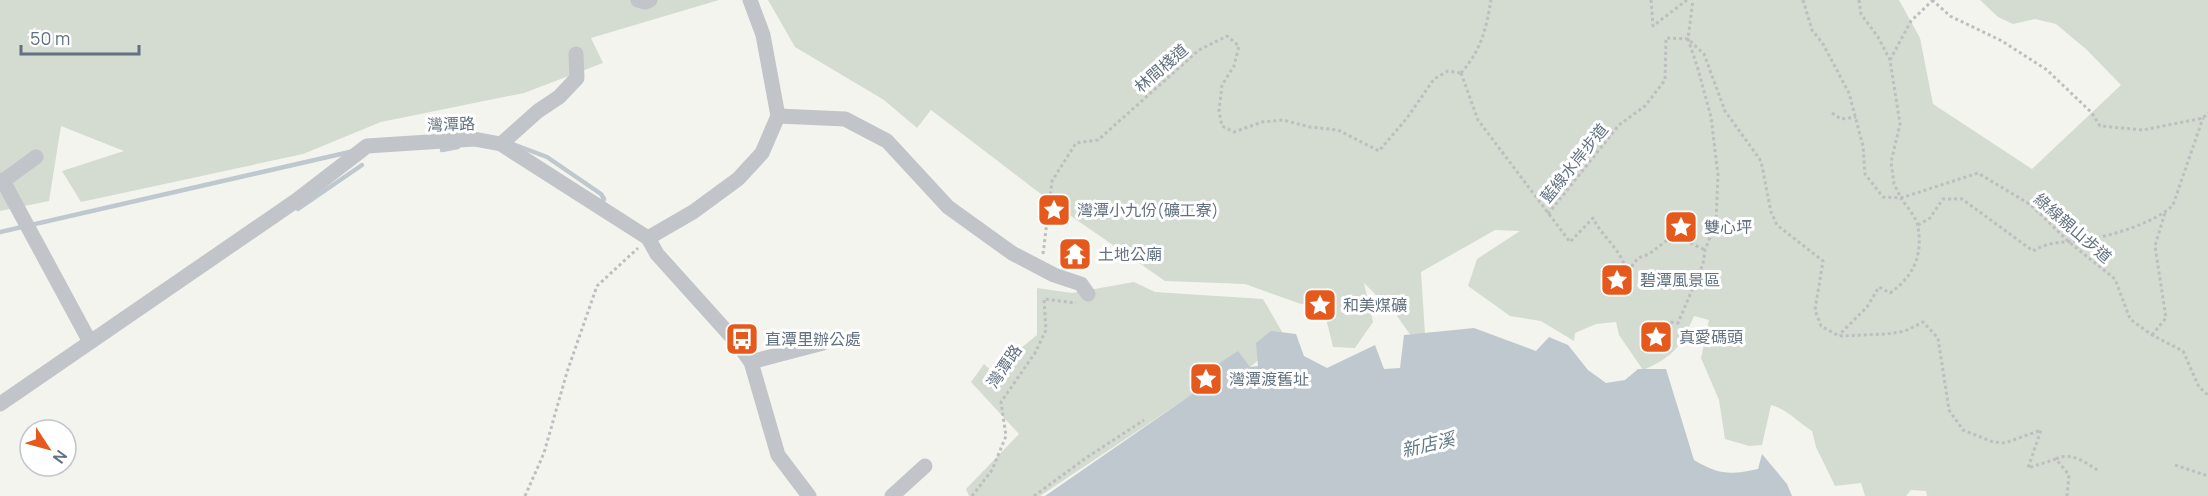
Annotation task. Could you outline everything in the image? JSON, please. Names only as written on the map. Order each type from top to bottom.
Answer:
[{"type":"street","points":[[638,0],[645,2],[650,0]]},
{"type":"street","points":[[648,238],[693,212],[738,179],[762,153],[778,117],[763,35],[750,0]]},
{"type":"street","points":[[501,144],[538,111],[559,97],[577,78],[576,54]]},
{"type":"street","points":[[778,117],[845,119],[887,141],[948,207],[1012,253],[1038,267],[1081,284],[1088,294]]},
{"type":"street","name":"灣潭路","points":[[0,404],[297,200],[367,146],[474,139],[501,144],[648,238],[657,254],[738,344],[751,362],[778,455],[809,496]]},
{"type":"street","points":[[36,157],[2,181],[90,342]]},
{"type":"street","points":[[751,362],[823,343]]},
{"type":"street","points":[[892,496],[925,466]]},
{"type":"path","points":[[1461,73],[1473,59],[1486,31],[1491,0]]},
{"type":"path","points":[[1651,0],[1653,26],[1687,0]]},
{"type":"path","points":[[1657,352],[1662,349],[1668,322],[1678,323],[1703,264],[1704,250],[1716,222],[1718,176],[1711,117],[1688,39],[1693,0]]},
{"type":"path","points":[[1803,0],[1812,30],[1823,44],[1850,93],[1863,146],[1865,174],[1883,197],[1901,198]]},
{"type":"path","points":[[1839,336],[1867,307],[1879,287],[1890,293],[1910,276],[1919,258],[1918,225],[1894,184],[1891,162],[1900,124],[1890,60],[1878,37],[1861,14],[1859,0]]},
{"type":"path","points":[[1890,60],[1911,21],[1932,0],[1950,16],[2002,41],[2047,70],[2092,113],[2100,126],[2143,130],[2203,118]]},
{"type":"path","name":"林間棧道","points":[[1038,267],[1044,250],[1052,181],[1076,143],[1098,140],[1199,50],[1227,36],[1239,46],[1234,66],[1222,85],[1219,111],[1222,126],[1234,132],[1262,122],[1283,120],[1310,127],[1338,130],[1379,151],[1407,118],[1434,79],[1448,71],[1461,73]]},
{"type":"path","name":"藍線水岸步道","points":[[1461,73],[1478,120],[1538,197],[1548,214],[1619,125],[1645,106],[1665,80],[1666,38],[1688,39]]},
{"type":"path","points":[[1688,39],[1704,54],[1725,111],[1761,161],[1771,212],[1777,225],[1823,261],[1815,310],[1821,326],[1839,336],[1887,334],[1905,330],[1923,322],[1938,338],[1949,410],[1963,430],[1993,442],[2005,443],[2041,430],[2028,468],[2062,456],[2082,459],[2099,471]]},
{"type":"path","points":[[1832,113],[1841,119],[1856,117]]},
{"type":"path","points":[[1918,225],[1930,218],[1943,200],[1962,200],[2033,251],[2046,243],[2089,239],[2128,229],[2165,213],[2174,205],[2203,118],[2208,113]]},
{"type":"path","name":"綠線親山步道","points":[[1901,198],[1978,173],[2031,205],[2069,242],[2115,279],[2130,319],[2152,335],[2183,351],[2199,387],[2208,395]]},
{"type":"path","points":[[2152,335],[2166,318],[2155,246],[2165,213]]},
{"type":"path","points":[[1548,214],[1570,242],[1593,218],[1598,229],[1613,245],[1624,265],[1626,284],[1632,266],[1638,258],[1649,254],[1674,235],[1704,250]]},
{"type":"path","points":[[525,496],[544,453],[567,372],[597,286],[648,238]]},
{"type":"path","name":"灣潭路","points":[[972,496],[992,470],[1006,436],[1001,402],[1035,353],[1046,330],[1044,299],[1064,300],[1084,305],[1088,294]]},
{"type":"path","points":[[1034,496],[1144,420]]},
{"type":"path","points":[[2056,459],[2069,475],[2067,496]]},
{"type":"path","points":[[2175,465],[2208,476]]},
{"type":"shaded area","points":[[0,0],[719,0],[591,38],[603,63],[524,93],[381,122],[303,154],[81,202],[62,171],[124,151],[61,126],[49,201],[0,211]]},
{"type":"shaded area","points":[[768,0],[1899,0],[1920,38],[1933,104],[2032,169],[2121,85],[2087,50],[2056,24],[2035,19],[2013,24],[1998,17],[1980,0],[2208,0],[2208,496],[1927,496],[1926,491],[1911,490],[1906,496],[1865,496],[1861,483],[1835,486],[1816,447],[1812,431],[1777,407],[1771,405],[1762,445],[1749,446],[1725,439],[1719,400],[1701,358],[1709,320],[1694,316],[1676,349],[1663,360],[1643,370],[1619,335],[1616,322],[1596,324],[1575,333],[1574,341],[1541,321],[1510,316],[1468,286],[1477,259],[1520,231],[1495,230],[1421,272],[1426,349],[1364,283],[1373,322],[1355,348],[1333,347],[1322,302],[1301,304],[1245,284],[1165,281],[1058,207],[931,110],[917,128],[884,100],[795,47]]},
{"type":"shaded area","points":[[1134,282],[1155,292],[1263,299],[1285,337],[1227,387],[1196,392],[1040,496],[969,496],[966,489],[1019,434],[971,382],[984,364],[995,374],[1011,356],[1037,335],[1037,288],[1072,293]]},
{"type":"water","name":"新店溪","points":[[1474,328],[1536,351],[1549,337],[1568,345],[1588,370],[1606,383],[1625,380],[1638,369],[1666,369],[1694,460],[1718,471],[1740,472],[1758,469],[1762,454],[1787,484],[1792,496],[1045,496],[1217,377],[1212,368],[1238,351],[1250,367],[1258,366],[1256,343],[1271,331],[1296,334],[1304,356],[1327,368],[1375,345],[1384,369],[1400,368],[1404,335]]},
{"type":"waterway","points":[[510,143],[547,157],[601,194],[604,199],[601,205]]},
{"type":"waterway","points":[[442,150],[458,147]]},
{"type":"waterway","points":[[0,232],[354,151]]},
{"type":"waterway","points":[[298,209],[362,165]]},
{"type":"place","name":"灣潭小九份(礦工寮)","points":[[1054,210]]},
{"type":"place","name":"雙心坪","points":[[1681,227]]},
{"type":"place","name":"土地公廟","points":[[1075,254]]},
{"type":"place","name":"碧潭風景區","points":[[1617,280]]},
{"type":"place","name":"和美煤礦","points":[[1320,305]]},
{"type":"place","name":"真愛碼頭","points":[[1656,337]]},
{"type":"place","name":"直潭里辦公處","points":[[742,339]]},
{"type":"place","name":"灣潭渡舊址","points":[[1206,379]]}]
